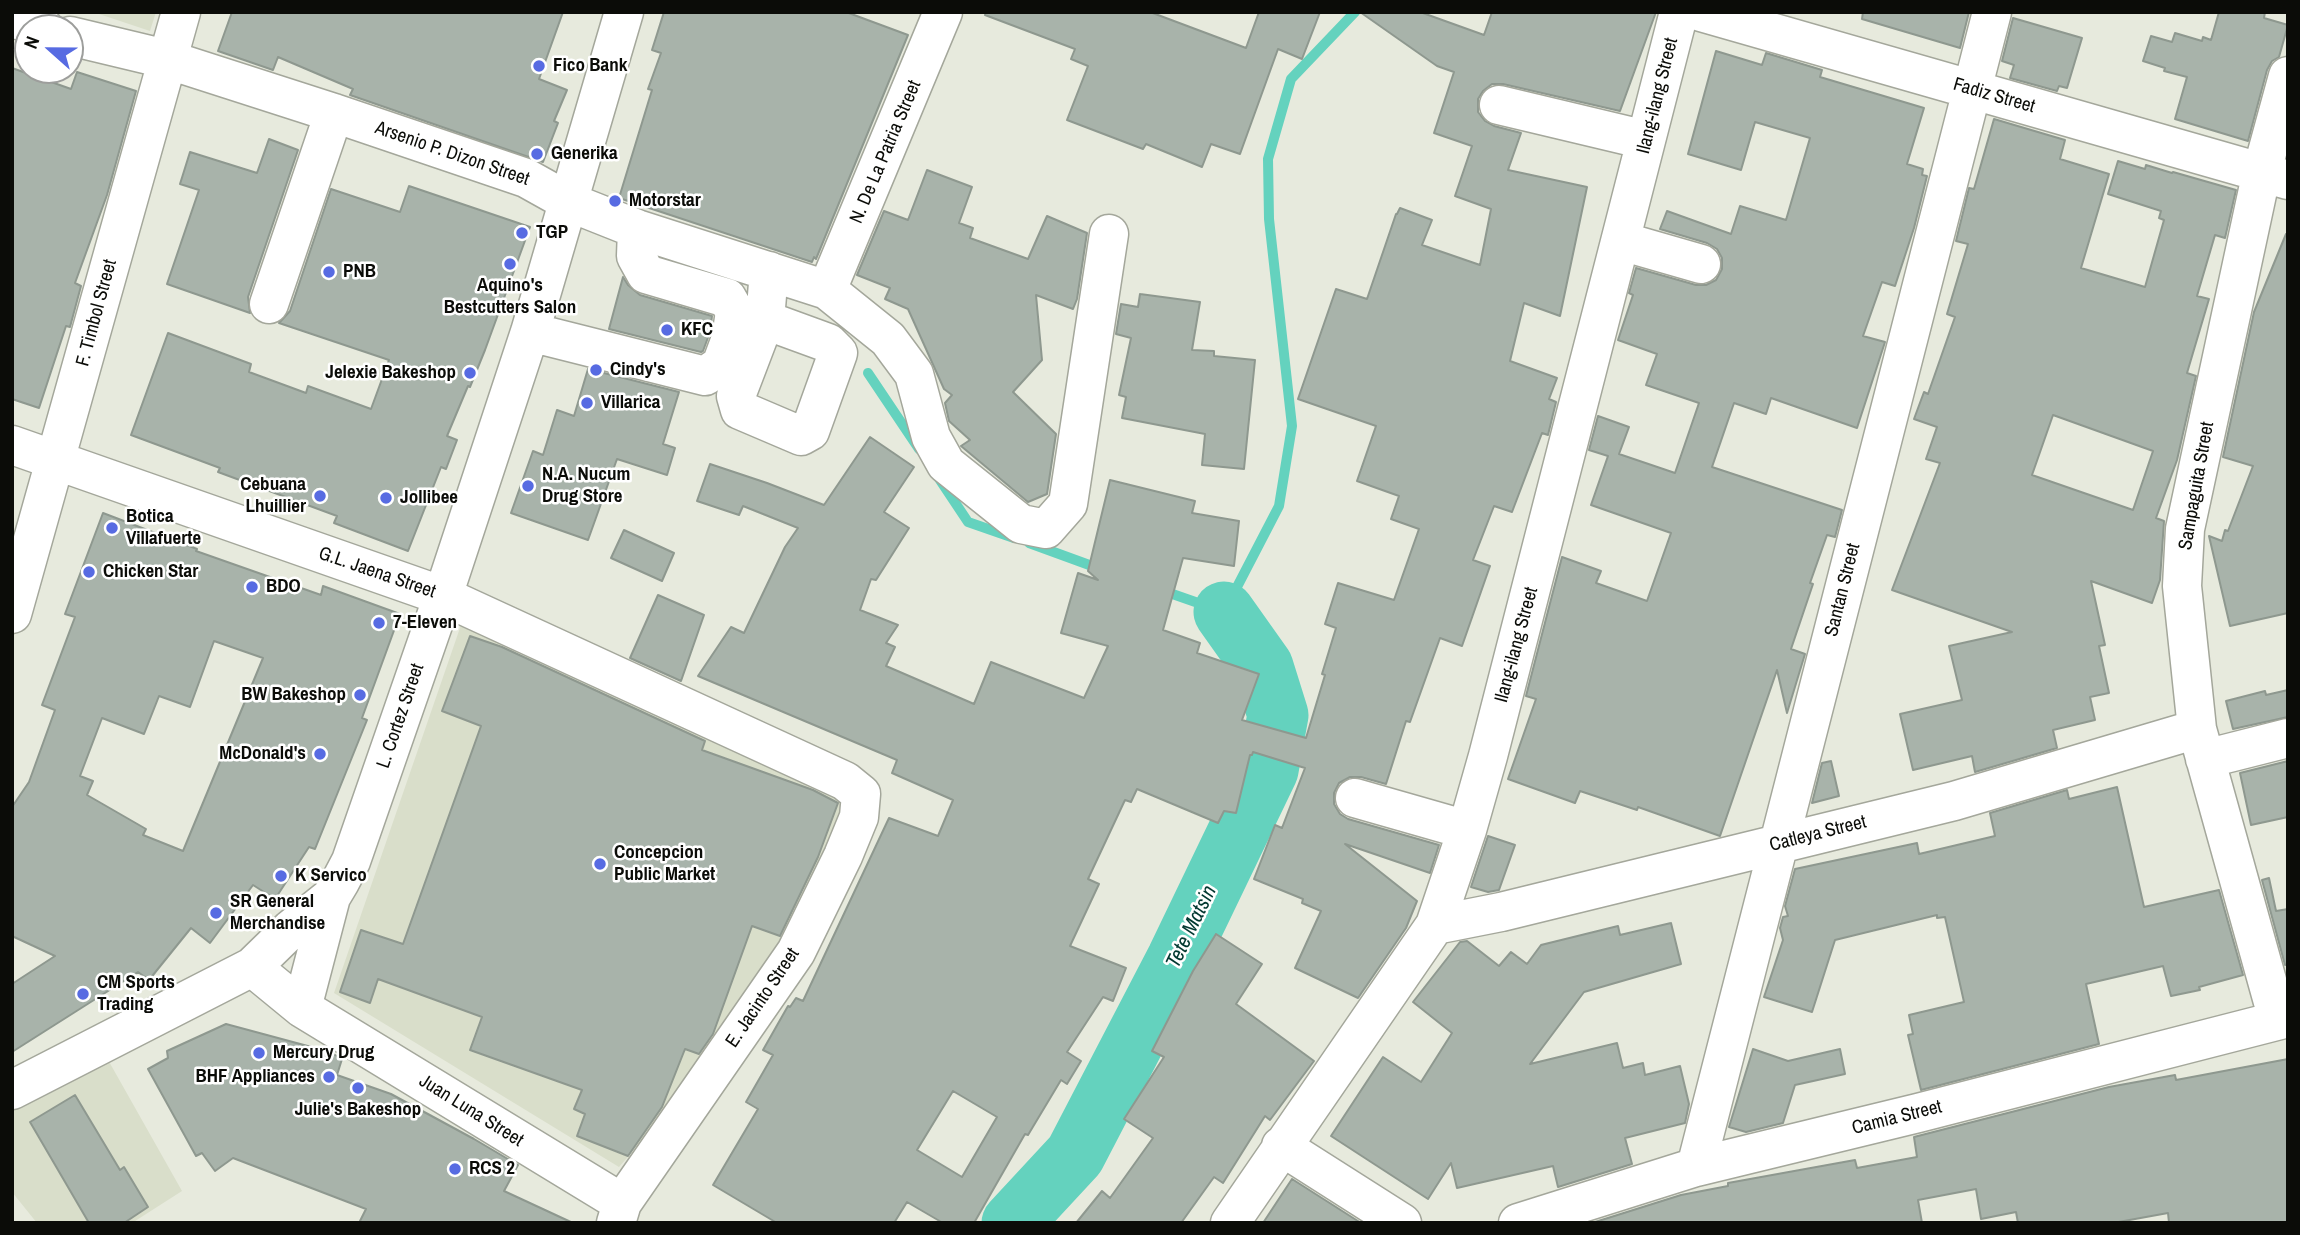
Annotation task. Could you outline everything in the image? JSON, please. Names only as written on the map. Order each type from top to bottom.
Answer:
[{"type":"street","name":"F. Timbol Street","points":[[12,614],[181,12]]},
{"type":"street","name":"L. Cortez Street","points":[[12,1090],[252,967],[291,929],[331,897],[351,861],[443,596],[530,332],[624,12]]},
{"type":"street","name":"N. De La Patria Street","points":[[827,290],[943,12]]},
{"type":"street","name":"Ilang-ilang Street","points":[[1230,1223],[1435,925],[1467,831],[1679,12]]},
{"type":"street","name":"Fadiz Street","points":[[1701,12],[2275,175]]},
{"type":"street","name":"Santan Street","points":[[1696,1167],[1992,12]]},
{"type":"street","name":"Arsenio P. Dizon Street","points":[[84,40],[166,60],[334,113],[526,178],[569,202],[637,229],[827,290]]},
{"type":"street","name":"Sampaguita Street","points":[[2283,1019],[2201,744],[2182,586],[2185,529],[2275,175],[2288,76]]},
{"type":"street","points":[[1499,105],[1646,140]]},
{"type":"street","points":[[269,304],[334,113]]},
{"type":"street","points":[[530,332],[705,376],[721,365],[731,338],[736,312],[727,298],[646,274],[636,256],[637,229]]},
{"type":"street","points":[[827,290],[888,339],[914,374],[931,437],[946,464],[1021,524],[1046,529],[1068,504],[1109,234]]},
{"type":"street","points":[[1621,241],[1701,264]]},
{"type":"street","points":[[765,320],[769,271]]},
{"type":"street","name":"G.L. Jaena Street","points":[[12,445],[443,596],[845,781]]},
{"type":"street","name":"Catleya Street","points":[[1435,925],[1501,912],[1954,801],[2201,744],[2288,738]]},
{"type":"street","name":"E. Jacinto Street","points":[[619,1213],[796,952],[859,817],[861,794],[845,781]]},
{"type":"street","points":[[1354,798],[1467,831]]},
{"type":"street","points":[[302,1008],[331,897]]},
{"type":"street","name":"Juan Luna Street","points":[[252,967],[302,1008],[619,1213]]},
{"type":"street","name":"Camia Street","points":[[1518,1223],[1696,1167],[1919,1113],[2283,1019]]},
{"type":"street","points":[[1281,1146],[1402,1223]]},
{"type":"shaded area","points":[[93,12],[156,12],[150,31]]},
{"type":"shaded area","name":"Concepcion Public Market","points":[[461,625],[856,788],[788,939],[687,1090],[619,1167],[334,993]]},
{"type":"shaded area","points":[[103,1051],[182,1191],[132,1223],[37,1223],[12,1192],[12,1103]]},
{"type":"building","points":[[232,12],[563,12],[539,79],[567,90],[554,121],[558,123],[543,162],[350,95],[353,89],[278,57],[273,70],[218,51]]},
{"type":"building","points":[[664,12],[846,12],[908,35],[816,259],[814,257],[812,262],[619,198],[652,90],[648,89],[661,53],[652,50]]},
{"type":"building","points":[[986,12],[1150,12],[1246,48],[1259,12],[1320,12],[1302,59],[1278,49],[1240,154],[1211,144],[1202,167],[1146,144],[1143,149],[1067,120],[1088,66],[1071,59],[1075,49],[985,15]]},
{"type":"building","points":[[1360,12],[1420,12],[1484,35],[1492,12],[1656,12],[1620,111],[1503,84],[1492,84],[1478,99],[1478,112],[1485,121],[1521,133],[1508,170],[1587,187],[1560,316],[1524,303],[1510,361],[1557,378],[1549,399],[1556,402],[1548,435],[1542,433],[1512,512],[1494,506],[1473,560],[1490,566],[1462,646],[1440,638],[1410,722],[1406,721],[1386,784],[1350,777],[1339,783],[1334,793],[1334,804],[1340,814],[1348,819],[1439,845],[1430,873],[1345,844],[1417,901],[1406,928],[1358,998],[1295,968],[1321,911],[1302,903],[1303,899],[1254,879],[1275,825],[1282,828],[1305,768],[1253,752],[1236,813],[1224,811],[1218,823],[1137,789],[1131,802],[1125,800],[1088,879],[1099,884],[1070,946],[1126,968],[1113,1001],[1103,997],[1067,1052],[1081,1061],[1067,1084],[1061,1080],[1028,1135],[1025,1134],[974,1223],[943,1223],[907,1202],[894,1223],[777,1223],[713,1185],[758,1109],[746,1102],[773,1055],[763,1050],[788,1006],[790,1007],[796,998],[803,1001],[889,818],[938,836],[953,800],[892,773],[897,760],[698,676],[731,627],[744,633],[785,547],[798,528],[743,506],[739,515],[697,501],[710,464],[824,505],[870,437],[914,467],[884,512],[909,528],[876,580],[871,579],[860,610],[898,625],[886,643],[895,647],[886,666],[974,704],[991,662],[1084,698],[1108,646],[1061,633],[1078,573],[1098,580],[1088,571],[1110,480],[1195,501],[1192,513],[1239,521],[1234,566],[1183,558],[1163,630],[1200,643],[1197,653],[1259,674],[1242,720],[1306,738],[1336,628],[1325,624],[1338,583],[1394,600],[1419,529],[1391,519],[1399,496],[1357,481],[1376,426],[1298,399],[1336,289],[1367,299],[1400,208],[1432,220],[1422,245],[1480,265],[1491,209],[1455,196],[1472,146],[1434,133],[1454,72],[1437,66]],"holes":[[[953,1091],[997,1117],[962,1177],[917,1150]]]},
{"type":"building","points":[[1863,12],[1969,12],[1960,48],[1862,19]]},
{"type":"building","points":[[2219,12],[2265,12],[2264,18],[2288,25],[2279,57],[2272,61],[2267,70],[2248,141],[2175,119],[2187,77],[2164,71],[2165,68],[2143,61],[2151,36],[2172,42],[2175,33],[2202,41],[2203,37],[2211,40]]},
{"type":"building","points":[[2013,18],[2082,38],[2067,88],[2059,86],[2057,91],[2010,78],[2014,65],[2002,61]]},
{"type":"building","points":[[1716,51],[1762,65],[1766,53],[1822,70],[1820,77],[1924,108],[1907,164],[1923,169],[1922,175],[1927,176],[1895,286],[1882,282],[1863,336],[1885,342],[1857,428],[1771,398],[1766,414],[1734,403],[1712,467],[1842,510],[1835,537],[1827,535],[1791,649],[1805,654],[1787,713],[1777,670],[1720,836],[1638,807],[1637,810],[1580,791],[1575,803],[1508,779],[1536,699],[1526,696],[1562,557],[1601,571],[1596,583],[1647,601],[1671,533],[1591,505],[1608,456],[1589,450],[1598,416],[1629,427],[1619,454],[1675,473],[1699,403],[1646,385],[1657,354],[1618,340],[1633,295],[1629,293],[1636,268],[1696,285],[1706,285],[1716,280],[1722,269],[1722,258],[1717,249],[1707,243],[1660,229],[1667,211],[1731,234],[1740,206],[1786,220],[1810,138],[1755,122],[1741,170],[1688,154]]},
{"type":"building","points":[[12,68],[14,84],[57,84],[71,89],[73,84],[84,84],[84,74],[136,91],[107,195],[75,283],[81,286],[70,327],[66,326],[39,408],[12,399]]},
{"type":"building","points":[[1994,119],[2065,140],[2060,159],[2109,174],[2081,268],[2145,287],[2164,220],[2159,218],[2161,211],[2108,194],[2118,161],[2145,169],[2146,165],[2236,190],[2225,238],[2215,235],[2197,296],[2209,299],[2187,373],[2196,376],[2177,460],[2156,518],[2164,521],[2160,580],[2152,603],[2091,581],[2105,645],[2099,646],[2109,693],[2090,697],[2095,720],[2053,730],[2057,748],[1975,772],[1972,756],[1913,770],[1900,714],[1962,700],[1949,646],[2012,632],[1892,590],[1940,463],[1926,459],[1937,427],[1914,419],[1924,392],[1928,394],[1955,317],[1947,314],[1968,244],[1956,241],[1969,188],[1974,189]],"holes":[[[2053,415],[2153,451],[2133,510],[2032,475]]]},
{"type":"building","points":[[269,139],[298,150],[248,297],[250,313],[167,284],[199,190],[180,184],[190,152],[257,173]]},
{"type":"building","points":[[927,170],[972,187],[959,223],[973,228],[970,238],[1028,259],[1047,216],[1087,233],[1077,299],[1073,309],[1036,295],[1042,360],[1013,392],[1056,434],[1047,494],[1028,502],[961,446],[970,440],[949,421],[945,403],[952,395],[944,389],[908,309],[885,299],[890,288],[857,275],[884,211],[908,220]]},
{"type":"building","points":[[409,186],[530,227],[485,350],[447,436],[457,440],[446,469],[441,467],[408,551],[334,523],[337,516],[218,472],[220,468],[131,435],[168,333],[251,364],[249,372],[306,393],[308,386],[371,409],[389,360],[279,323],[290,311],[331,189],[400,212]]},
{"type":"building","points":[[2286,234],[2288,613],[2230,626],[2209,536],[2222,541],[2253,466],[2223,457],[2254,312]]},
{"type":"building","points":[[623,277],[640,295],[712,316],[703,351],[609,329]]},
{"type":"building","points":[[1140,294],[1200,302],[1192,350],[1214,351],[1214,356],[1255,360],[1244,469],[1202,465],[1205,434],[1122,418],[1126,397],[1119,395],[1131,338],[1116,334],[1121,304],[1138,307]]},
{"type":"building","points":[[588,369],[679,392],[663,444],[675,448],[667,475],[617,459],[588,540],[511,513],[533,451],[543,455],[557,410],[574,416]]},
{"type":"building","points":[[103,513],[197,549],[196,551],[321,595],[323,586],[400,614],[362,718],[367,720],[315,849],[309,847],[275,899],[253,885],[210,943],[191,928],[149,980],[138,972],[12,1052],[12,984],[55,956],[12,936],[12,807],[29,782],[55,710],[42,705],[75,617],[65,614]],"holes":[[[214,641],[263,658],[183,851],[143,835],[146,829],[87,795],[93,781],[80,776],[102,718],[144,734],[159,696],[190,707]]]},
{"type":"building","points":[[624,530],[674,553],[662,581],[611,558]]},
{"type":"building","points":[[658,595],[704,615],[681,681],[630,658]]},
{"type":"building","name":"Concepcion Public Market","points":[[470,636],[502,647],[705,741],[702,750],[813,790],[838,803],[818,857],[780,936],[752,926],[713,1034],[699,1054],[685,1049],[662,1107],[628,1156],[577,1136],[585,1114],[574,1109],[582,1090],[470,1050],[482,1017],[378,979],[370,1003],[340,992],[361,930],[403,944],[481,726],[442,711]]},
{"type":"building","points":[[2288,690],[2288,717],[2233,729],[2226,701],[2265,691],[2266,695]]},
{"type":"building","points":[[1831,761],[1839,796],[1812,803],[1822,763]]},
{"type":"building","points":[[2288,761],[2288,817],[2251,825],[2240,773]]},
{"type":"building","points":[[2117,787],[2144,907],[2219,890],[2243,975],[2199,987],[2200,990],[2171,996],[2163,966],[2086,984],[2099,1044],[1921,1090],[1908,1035],[1913,1034],[1909,1015],[1964,1002],[1945,917],[1937,918],[1937,915],[1835,940],[1812,1012],[1764,997],[1783,940],[1780,928],[1783,917],[1788,916],[1785,906],[1795,869],[1917,843],[1919,854],[1995,836],[1990,813],[2067,790],[2069,799]]},
{"type":"building","points":[[1488,836],[1515,845],[1499,890],[1488,892],[1471,887]]},
{"type":"building","points":[[2269,878],[2276,911],[2288,909],[2288,964],[2285,965],[2262,880]]},
{"type":"building","points":[[1671,923],[1681,964],[1584,992],[1530,1064],[1617,1043],[1623,1068],[1643,1063],[1645,1075],[1680,1066],[1689,1104],[1685,1123],[1625,1138],[1632,1164],[1558,1187],[1553,1166],[1457,1188],[1451,1163],[1428,1199],[1331,1136],[1383,1057],[1421,1082],[1452,1033],[1413,1002],[1460,942],[1467,941],[1499,966],[1511,952],[1527,964],[1541,945],[1618,926],[1620,935]]},
{"type":"building","points":[[1216,934],[1262,964],[1236,1004],[1314,1061],[1270,1120],[1265,1116],[1223,1183],[1214,1177],[1181,1223],[1076,1223],[1102,1191],[1110,1198],[1153,1138],[1124,1119],[1164,1057],[1152,1051],[1193,971]]},
{"type":"building","points":[[226,1024],[330,1052],[342,1059],[337,1075],[391,1094],[518,1165],[504,1191],[573,1223],[359,1223],[366,1209],[233,1158],[215,1171],[202,1153],[196,1156],[148,1069],[168,1058],[167,1051]]},
{"type":"building","points":[[1753,1049],[1788,1061],[1840,1049],[1845,1074],[1795,1085],[1783,1123],[1746,1132],[1729,1127]]},
{"type":"building","points":[[2288,1059],[2288,1223],[2169,1223],[2168,1213],[2113,1223],[2018,1223],[2016,1212],[1981,1219],[1976,1189],[1918,1200],[1922,1223],[1592,1223],[1681,1195],[1728,1186],[1728,1183],[1855,1160],[1857,1168],[1917,1157],[1914,1137],[2109,1087],[2175,1075],[2176,1080]]},
{"type":"building","points":[[75,1095],[120,1170],[124,1167],[148,1207],[124,1223],[89,1223],[30,1122]]},
{"type":"building","points":[[1292,1179],[1361,1223],[1263,1223]]},
{"type":"waterway","points":[[1161,590],[1224,612],[1279,506],[1292,426],[1269,219],[1268,159],[1291,79],[1355,12]]},
{"type":"waterway","points":[[868,373],[919,449]]},
{"type":"waterway","points":[[938,477],[968,522],[1014,538]]},
{"type":"waterway","points":[[1029,543],[1103,570]]},
{"type":"waterway","name":"Tete Matsin","points":[[1012,1223],[1075,1155],[1177,959],[1268,770],[1278,715],[1263,667],[1224,612]]},
{"type":"place","name":"Fico Bank","points":[[539,66]]},
{"type":"place","name":"Generika","points":[[537,154]]},
{"type":"place","name":"Motorstar","points":[[615,201]]},
{"type":"place","name":"TGP","points":[[522,233]]},
{"type":"place","name":"Aquino's Bestcutters Salon","points":[[510,264]]},
{"type":"place","name":"PNB","points":[[329,272]]},
{"type":"place","name":"KFC","points":[[667,330]]},
{"type":"place","name":"Cindy's","points":[[596,370]]},
{"type":"place","name":"Jelexie Bakeshop","points":[[470,373]]},
{"type":"place","name":"Villarica","points":[[587,403]]},
{"type":"place","name":"N.A. Nucum Drug Store","points":[[528,486]]},
{"type":"place","name":"Cebuana Lhuillier","points":[[320,496]]},
{"type":"place","name":"Jollibee","points":[[386,498]]},
{"type":"place","name":"Botica Villafuerte","points":[[112,528]]},
{"type":"place","name":"Chicken Star","points":[[89,572]]},
{"type":"place","name":"BDO","points":[[252,587]]},
{"type":"place","name":"7-Eleven","points":[[379,623]]},
{"type":"place","name":"BW Bakeshop","points":[[360,695]]},
{"type":"place","name":"McDonald's","points":[[320,754]]},
{"type":"place","name":"Concepcion Public Market","points":[[600,864]]},
{"type":"place","name":"K Servico","points":[[281,876]]},
{"type":"place","name":"SR General Merchandise","points":[[216,913]]},
{"type":"place","name":"CM Sports Trading","points":[[83,994]]},
{"type":"place","name":"Mercury Drug","points":[[259,1053]]},
{"type":"place","name":"BHF Appliances","points":[[329,1077]]},
{"type":"place","name":"Julie's Bakeshop","points":[[358,1088]]},
{"type":"place","name":"RCS 2","points":[[455,1169]]}]
